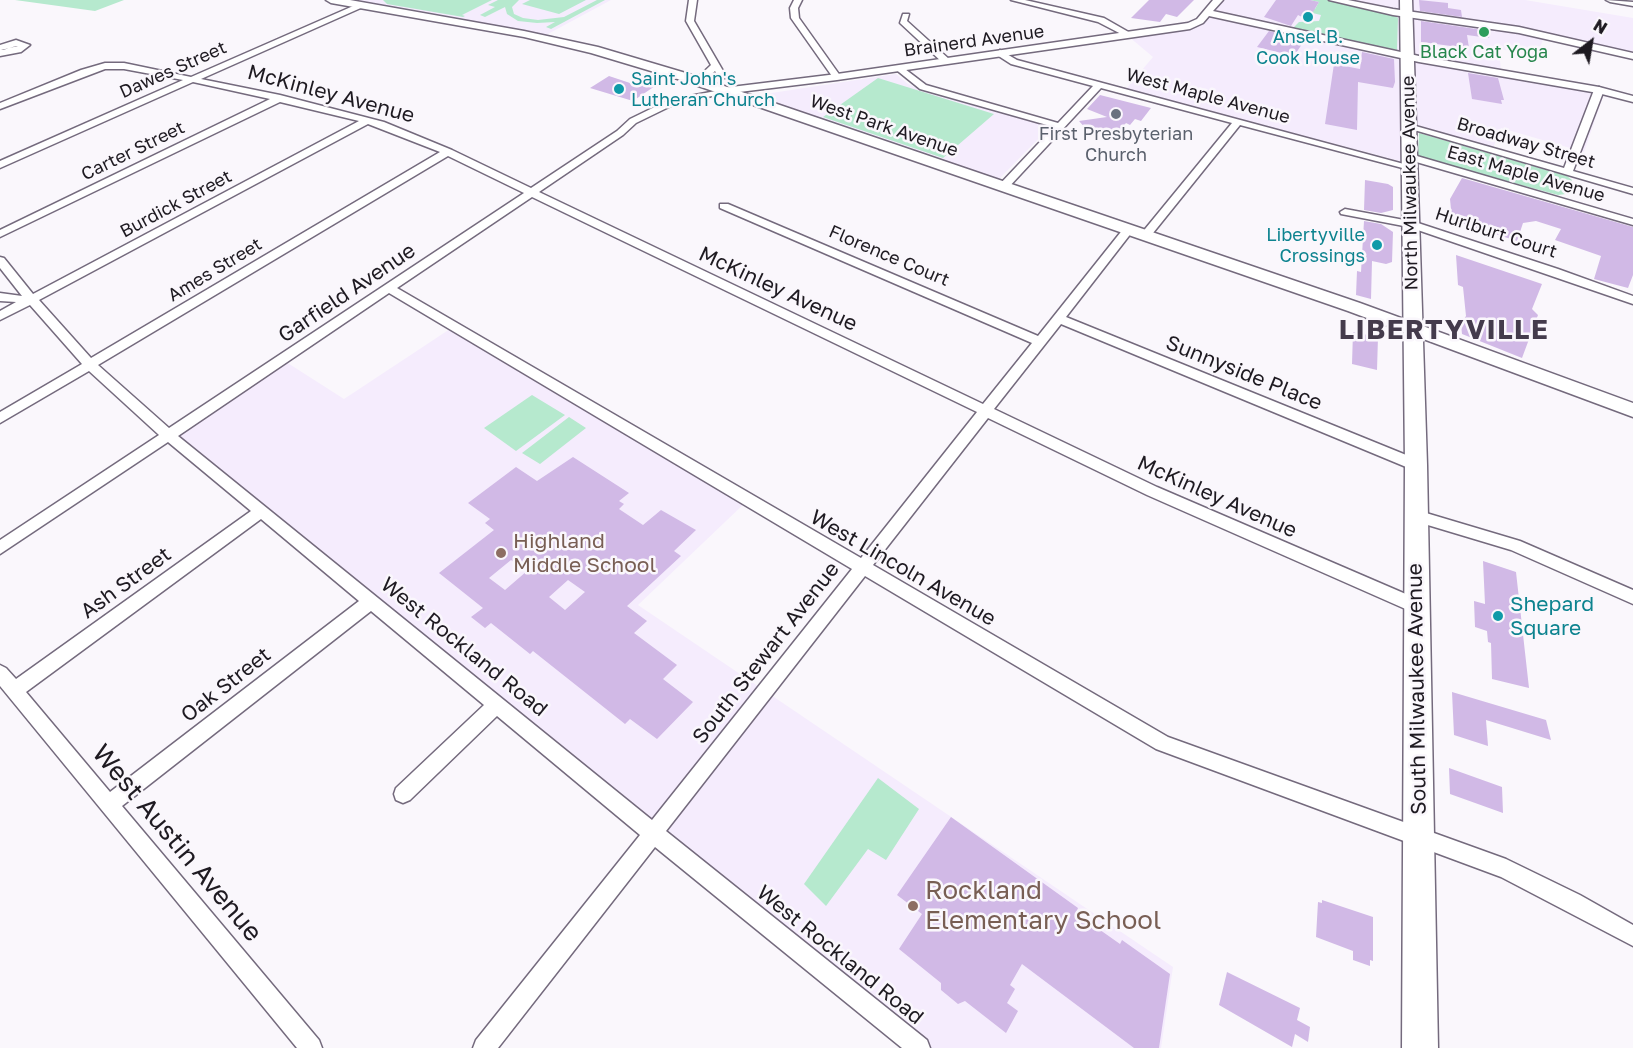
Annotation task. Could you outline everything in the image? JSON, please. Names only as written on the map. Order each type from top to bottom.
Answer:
[{"type":"main road","name":"West Park Avenue","points":[[331,0],[524,34],[594,50],[695,78],[723,91],[1414,329],[1632,407]]},
{"type":"main road","name":"North Milwaukee Avenue","points":[[1406,7],[1414,329]]},
{"type":"main road","points":[[690,96],[695,78]]},
{"type":"main road","points":[[759,103],[754,94],[764,87]]},
{"type":"main road","name":"South Milwaukee Avenue","points":[[1414,329],[1420,1048]]},
{"type":"street","points":[[693,0],[690,21],[722,76]]},
{"type":"street","points":[[798,0],[794,8],[795,18],[837,77]]},
{"type":"street","points":[[1015,0],[1101,20],[1128,34]]},
{"type":"street","name":"Brainerd Avenue","points":[[723,91],[837,77],[1190,26],[1200,21],[1218,0]]},
{"type":"street","points":[[1334,0],[1406,7],[1633,56]]},
{"type":"street","points":[[1610,0],[1633,4]]},
{"type":"street","name":"Dawes Street","points":[[0,165],[360,5]]},
{"type":"street","points":[[1208,13],[1407,56],[1599,90],[1633,99]]},
{"type":"street","points":[[906,16],[903,21],[946,61]]},
{"type":"street","name":"West Maple Avenue","points":[[1000,54],[1014,62],[1237,122],[1410,162]]},
{"type":"street","name":"McKinley Avenue","points":[[0,106],[84,72],[105,66],[124,66],[280,98],[368,120],[412,135],[1152,491],[1416,606]]},
{"type":"street","points":[[695,78],[716,66]]},
{"type":"street","points":[[898,68],[915,83],[934,91],[1060,126]]},
{"type":"street","points":[[1003,187],[1099,84]]},
{"type":"street","points":[[1567,172],[1599,90]]},
{"type":"street","name":"Garfield Avenue","points":[[0,549],[620,133],[633,121],[654,108],[690,96],[723,91]]},
{"type":"street","name":"Carter Street","points":[[0,234],[280,98]]},
{"type":"street","name":"Burdick Street","points":[[0,316],[368,120]]},
{"type":"street","points":[[1145,236],[1237,122]]},
{"type":"street","name":"Broadway Street","points":[[1409,127],[1633,191]]},
{"type":"street","name":"Ames Street","points":[[0,418],[448,152]]},
{"type":"street","name":"East Maple Avenue","points":[[1410,162],[1633,222]]},
{"type":"street","name":"Florence Court","points":[[724,206],[1039,341]]},
{"type":"street","name":"Hurlburt Court","points":[[1345,212],[1411,224],[1554,271],[1633,300]]},
{"type":"street","name":"South Stewart Avenue","points":[[484,1048],[1128,230]]},
{"type":"street","name":"West Rockland Road","points":[[0,260],[31,300],[90,365],[132,405],[653,833],[919,1048]]},
{"type":"street","name":"West Lincoln Avenue","points":[[388,288],[1162,743],[1506,869],[1573,902],[1633,936]]},
{"type":"street","points":[[0,297],[31,300]]},
{"type":"street","name":"Sunnyside Place","points":[[1058,318],[1416,465]]},
{"type":"street","name":"Ash Street","points":[[15,690],[261,511]]},
{"type":"street","points":[[1416,516],[1515,545],[1633,597]]},
{"type":"street","name":"Oak Street","points":[[109,804],[371,601]]},
{"type":"street","name":"West Austin Avenue","points":[[0,673],[311,1048]]},
{"type":"street","points":[[403,794],[497,704]]},
{"type":"shaded area","points":[[349,0],[611,0],[546,35]]},
{"type":"shaded area","points":[[1221,0],[1525,0],[1633,18],[1633,58],[1544,38],[1536,56],[1499,49],[1501,71],[1604,94],[1584,152],[1501,128],[1493,148],[1401,120],[1400,161],[1126,89],[1153,57],[1128,36],[1197,26],[1204,23]]},
{"type":"shaded area","points":[[896,74],[908,84],[923,91],[1050,127],[999,179],[764,99],[765,94]]},
{"type":"shaded area","name":"Highland Middle School","points":[[453,327],[747,501],[638,605],[1173,967],[1161,1048],[919,1048],[169,437],[283,360],[344,399]]},
{"type":"green space","points":[[15,0],[124,0],[95,11]]},
{"type":"green space","points":[[383,0],[492,0],[462,15],[465,16],[463,17],[387,4]]},
{"type":"green space","points":[[498,0],[519,0],[512,7],[514,14],[538,20],[564,17],[597,0],[605,0],[551,29],[546,27],[555,22],[518,21],[507,14],[505,7],[485,17],[480,15],[495,7],[488,5]]},
{"type":"green space","points":[[530,0],[586,0],[559,14],[522,4]]},
{"type":"green space","points":[[1310,0],[1327,0],[1392,14],[1398,18],[1397,50],[1293,28],[1299,22],[1319,21],[1321,15],[1308,12],[1315,9],[1319,2]]},
{"type":"green space","points":[[878,78],[994,114],[943,158],[823,117]]},
{"type":"green space","points":[[1419,133],[1567,176],[1572,180],[1566,194],[1558,195],[1418,157]]},
{"type":"green space","points":[[532,395],[565,415],[516,451],[484,428]]},
{"type":"green space","points":[[569,417],[586,428],[540,464],[522,453]]},
{"type":"green space","points":[[878,778],[919,809],[886,860],[868,849],[826,906],[804,884]]},
{"type":"building","points":[[1149,0],[1194,0],[1177,17],[1166,14],[1160,22],[1131,18]]},
{"type":"building","points":[[1276,0],[1319,2],[1308,20],[1298,15],[1291,26],[1264,17]]},
{"type":"building","points":[[1419,0],[1448,3],[1448,8],[1461,10],[1462,17],[1420,11]]},
{"type":"building","points":[[1421,21],[1490,31],[1489,38],[1467,35],[1469,48],[1421,42]]},
{"type":"building","points":[[1269,31],[1304,41],[1294,56],[1257,47]]},
{"type":"building","points":[[1362,52],[1394,59],[1393,88],[1358,82],[1357,130],[1325,124],[1334,64],[1360,69]]},
{"type":"building","points":[[1468,73],[1498,78],[1504,100],[1501,100],[1502,104],[1472,99]]},
{"type":"building","name":"Saint John's Lutheran Church","points":[[609,76],[636,85],[644,80],[658,84],[633,101],[590,88]]},
{"type":"building","name":"First Presbyterian Church","points":[[1100,95],[1151,108],[1141,121],[1135,119],[1130,125],[1126,123],[1113,138],[1088,131],[1079,121],[1107,117],[1087,109]]},
{"type":"building","points":[[1462,178],[1633,227],[1633,275],[1628,288],[1594,279],[1601,256],[1555,240],[1561,229],[1536,221],[1523,223],[1517,241],[1452,220],[1450,199]]},
{"type":"building","name":"Libertyville Crossings","points":[[1365,180],[1393,187],[1393,210],[1381,213],[1364,210]]},
{"type":"building","name":"Libertyville Crossings","points":[[1364,221],[1381,224],[1393,232],[1392,262],[1386,264],[1372,261],[1371,299],[1356,295],[1357,271],[1361,272]]},
{"type":"building","points":[[1456,255],[1542,284],[1532,309],[1538,315],[1522,358],[1462,334],[1461,324],[1466,316],[1463,287],[1458,285]]},
{"type":"building","points":[[1353,332],[1378,337],[1377,370],[1352,364]]},
{"type":"building","name":"Highland Middle School","points":[[573,457],[629,493],[619,501],[624,504],[619,509],[643,525],[661,510],[696,530],[674,551],[681,556],[627,606],[647,621],[634,633],[677,665],[663,679],[693,702],[657,739],[630,719],[625,724],[533,651],[530,654],[491,623],[485,628],[471,617],[483,608],[439,573],[494,530],[485,523],[490,519],[468,503],[516,467],[537,481]],"holes":[[[511,560],[527,571],[505,590],[489,578]],[[568,580],[585,592],[565,610],[549,597]]]},
{"type":"building","name":"Shepard Square","points":[[1483,561],[1516,572],[1529,688],[1492,679],[1491,643],[1488,642],[1487,631],[1475,627],[1474,601],[1485,604]]},
{"type":"building","points":[[1452,692],[1546,720],[1551,740],[1486,720],[1488,746],[1454,735]]},
{"type":"building","points":[[1449,768],[1502,787],[1503,813],[1450,794]]},
{"type":"building","name":"Rockland Elementary School","points":[[951,817],[1078,908],[1076,913],[1120,944],[1122,940],[1170,974],[1159,1048],[1134,1048],[1022,964],[1010,985],[1015,989],[1007,1003],[1018,1011],[1006,1033],[965,1001],[958,1004],[941,990],[941,983],[899,949],[922,914],[897,895]]},
{"type":"building","points":[[1322,900],[1373,917],[1373,961],[1370,960],[1370,966],[1353,960],[1353,951],[1316,937],[1318,902],[1322,903]]},
{"type":"building","points":[[1227,972],[1300,1008],[1297,1020],[1310,1027],[1308,1042],[1295,1034],[1292,1047],[1219,1005]]},
{"type":"place","name":"Ansel B. Cook House","points":[[1308,17]]},
{"type":"place","name":"Black Cat Yoga","points":[[1484,32]]},
{"type":"place","name":"Saint John's Lutheran Church","points":[[619,89]]},
{"type":"place","name":"First Presbyterian Church","points":[[1116,114]]},
{"type":"place","name":"Libertyville Crossings","points":[[1377,245]]},
{"type":"place","name":"Highland Middle School","points":[[501,553]]},
{"type":"place","name":"Shepard Square","points":[[1498,616]]},
{"type":"place","name":"Rockland Elementary School","points":[[913,906]]},
{"type":"district","name":"LIBERTYVILLE","points":[[1444,330]]}]
